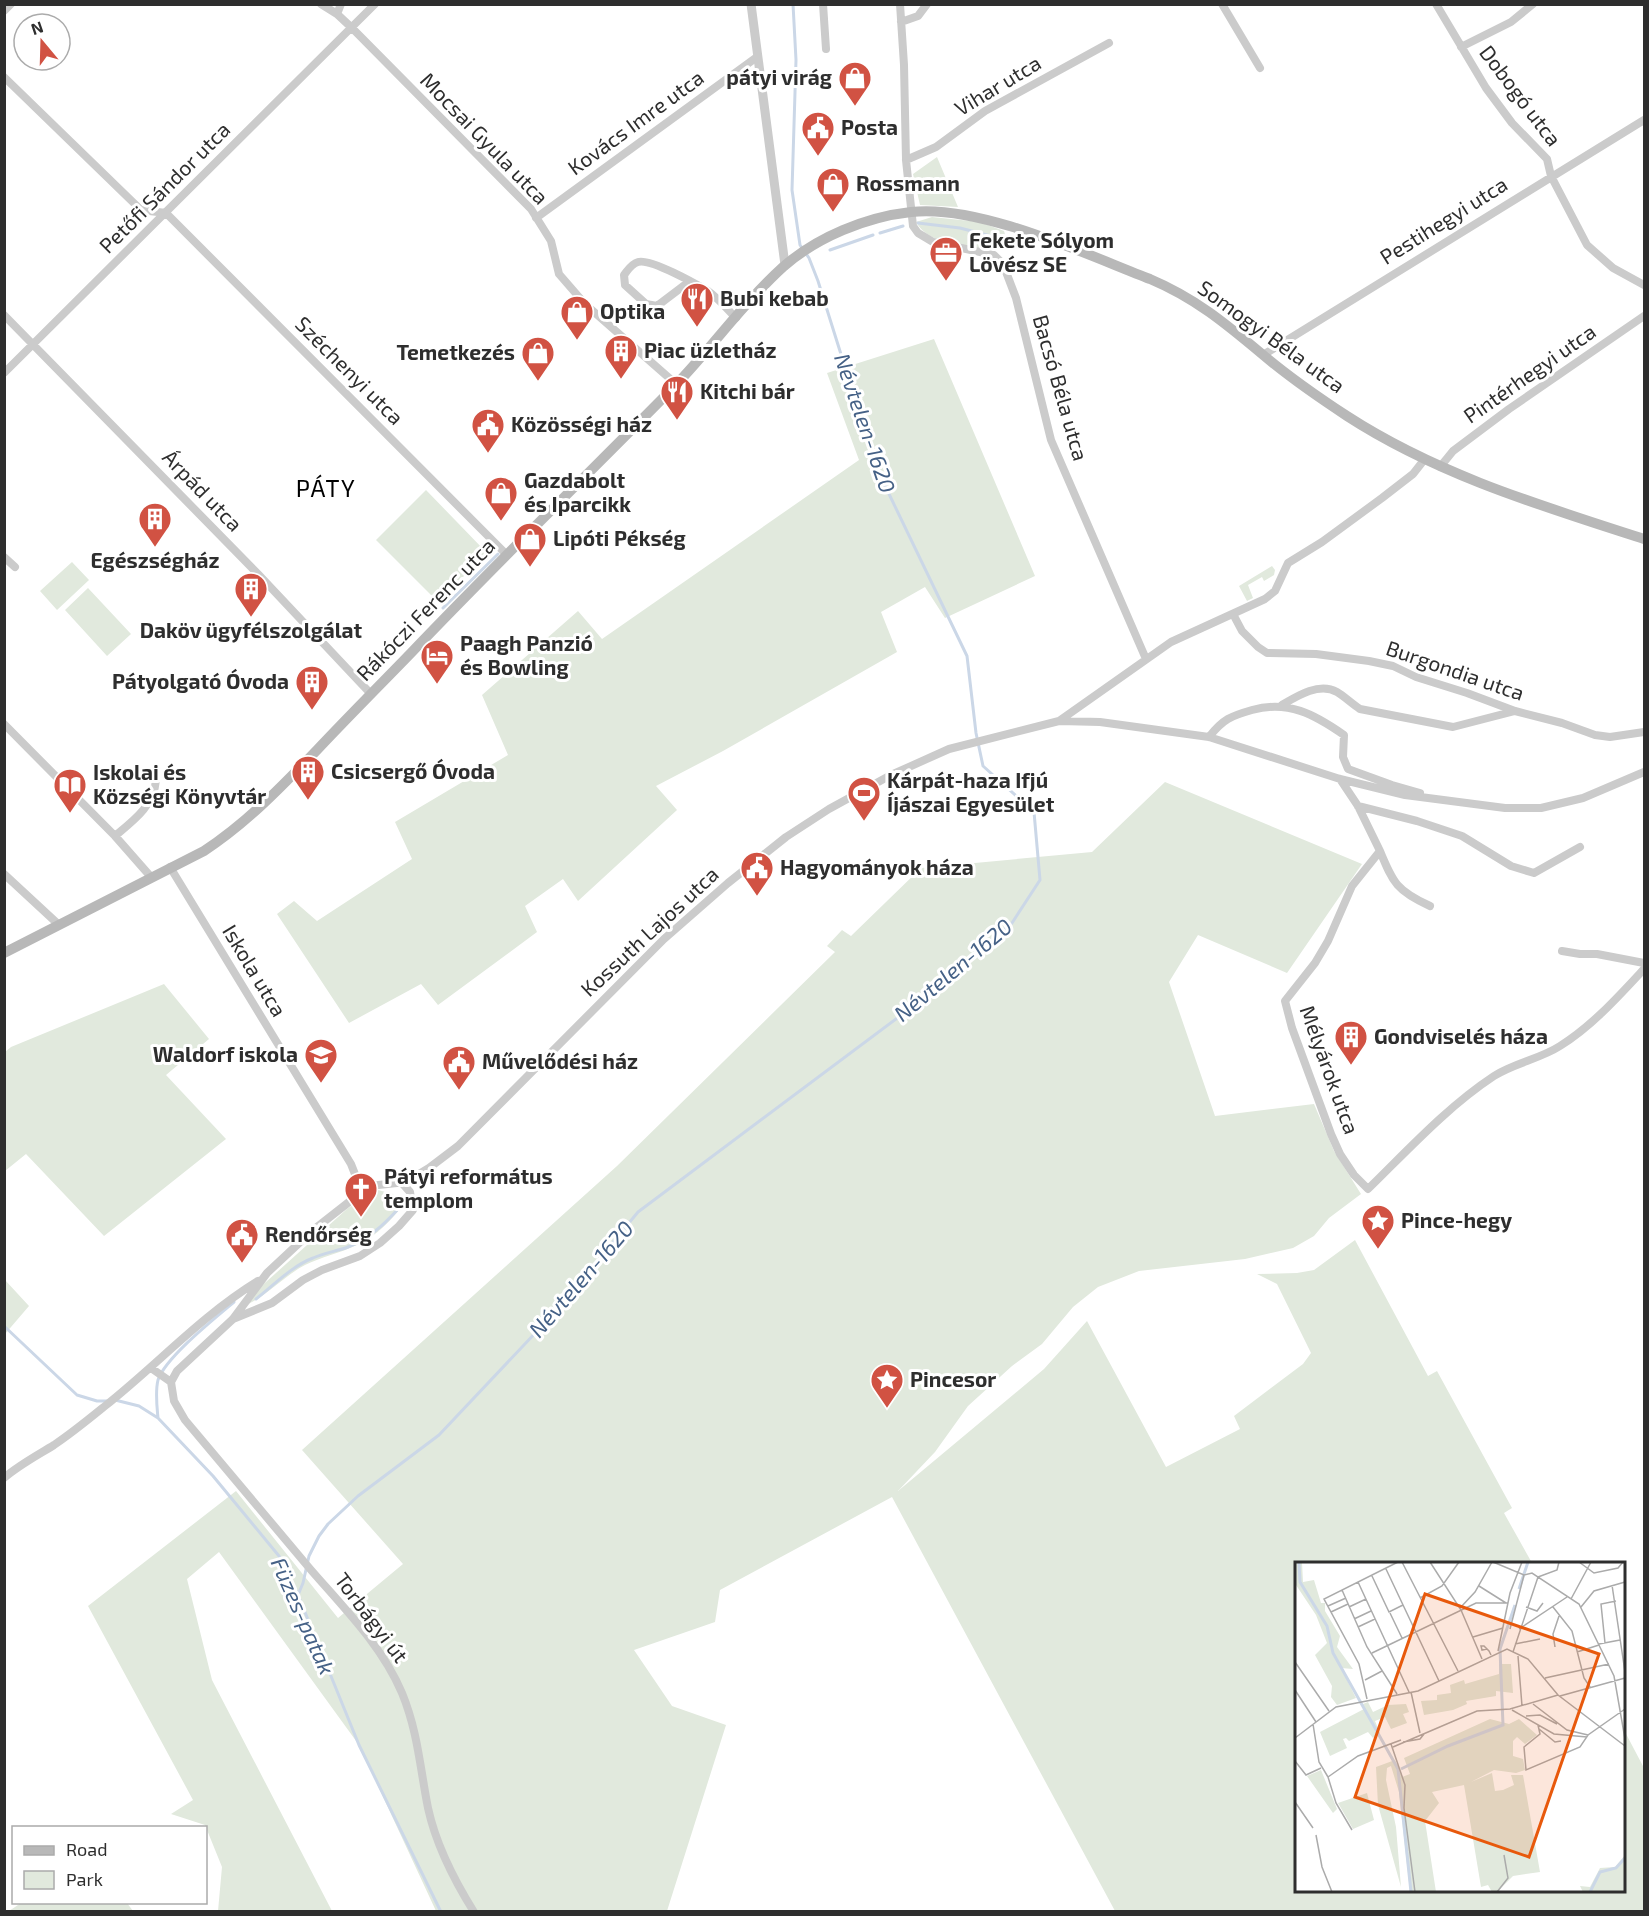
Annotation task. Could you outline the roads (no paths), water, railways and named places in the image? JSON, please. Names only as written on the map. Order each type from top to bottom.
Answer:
[{"type":"main road","name":"Somogyi Béla utca","points":[[831,236],[872,220],[913,212],[971,216],[1006,225],[1172,288],[1216,316],[1263,355],[1346,415],[1385,440],[1424,460],[1496,489],[1644,539]]},
{"type":"main road","name":"Rákóczi Ferenc utca","points":[[4,953],[217,842],[246,819],[676,384],[790,262],[831,236]]},
{"type":"street","points":[[4,11],[10,4]]},
{"type":"street","name":"Mocsai Gyula utca","points":[[321,4],[337,14],[352,28],[523,201],[551,241],[559,274],[585,304],[676,384]]},
{"type":"street","points":[[337,14],[341,4]]},
{"type":"street","name":"Petőfi Sándor utca","points":[[4,373],[375,4]]},
{"type":"street","points":[[751,4],[757,57],[790,262]]},
{"type":"street","points":[[823,4],[826,49]]},
{"type":"street","points":[[900,4],[906,160],[913,212]]},
{"type":"street","points":[[901,22],[918,16],[927,4]]},
{"type":"street","points":[[1222,4],[1260,68]]},
{"type":"street","name":"Dobogó utca","points":[[1436,4],[1486,88],[1506,115],[1547,159],[1551,176],[1587,244],[1613,268],[1644,285]]},
{"type":"street","points":[[1461,47],[1511,22],[1533,4]]},
{"type":"street","name":"Vihar utca","points":[[906,160],[936,147],[985,111],[1109,43]]},
{"type":"street","name":"Kovács Imre utca","points":[[536,218],[757,57]]},
{"type":"street","points":[[4,77],[141,210],[166,213]]},
{"type":"street","name":"Pestihegyi utca","points":[[1263,355],[1644,120]]},
{"type":"street","name":"Bacsó Béla utca","points":[[913,212],[913,226],[918,233],[941,244],[994,255],[1003,264],[1019,308],[1051,440],[1146,659]]},
{"type":"street","name":"Széchenyi utca","points":[[166,213],[507,555]]},
{"type":"street","points":[[690,281],[657,306],[651,306],[625,285],[624,275],[639,261],[649,262],[690,281],[709,292],[736,318]]},
{"type":"street","name":"Árpád utca","points":[[4,315],[259,575],[371,694]]},
{"type":"street","name":"Pintérhegyi utca","points":[[1440,467],[1453,451],[1509,409],[1644,316]]},
{"type":"street","points":[[1146,659],[1171,642],[1264,599],[1275,591],[1288,563],[1322,542],[1382,498],[1413,474],[1424,460]]},
{"type":"street","points":[[4,556],[15,567]]},
{"type":"street","name":"Burgondia utca","points":[[1233,614],[1242,631],[1267,653],[1316,654],[1393,666],[1416,677],[1515,711],[1562,723],[1595,735],[1610,737],[1644,732]]},
{"type":"street","name":"Kossuth Lajos utca","points":[[360,1187],[402,1183],[429,1168],[458,1146],[664,939],[728,883],[786,837],[829,809],[891,775],[950,749],[1059,721],[1146,659]]},
{"type":"street","points":[[1209,737],[1233,715],[1282,705],[1299,695],[1324,688],[1337,692],[1360,710],[1453,727],[1515,711]]},
{"type":"street","points":[[1282,705],[1315,717],[1344,735],[1343,758],[1348,769],[1392,785],[1442,798]]},
{"type":"street","points":[[1059,721],[1100,722],[1209,737],[1340,780],[1406,795],[1505,808],[1541,808],[1583,798],[1644,772]]},
{"type":"street","points":[[4,724],[115,836],[151,877]]},
{"type":"street","points":[[115,836],[142,812],[154,791],[156,780]]},
{"type":"street","points":[[1340,780],[1358,806],[1391,879],[1404,892],[1430,906]]},
{"type":"street","points":[[1358,806],[1418,821],[1462,836],[1511,866],[1534,873],[1580,847]]},
{"type":"street","name":"Mélyárok utca","points":[[1380,851],[1352,886],[1328,941],[1315,963],[1285,1002],[1289,1022],[1331,1134],[1340,1154],[1354,1175],[1368,1189],[1434,1124],[1471,1092],[1496,1074],[1541,1057],[1560,1047],[1607,1008],[1644,969]]},
{"type":"street","name":"Iskola utca","points":[[170,867],[351,1164],[360,1187]]},
{"type":"street","points":[[4,874],[58,924]]},
{"type":"street","points":[[1562,951],[1597,954],[1644,963]]},
{"type":"street","points":[[233,1319],[248,1315],[273,1303],[303,1280],[322,1270],[360,1256],[380,1243],[413,1210],[411,1196],[402,1183]]},
{"type":"street","points":[[4,1478],[64,1438],[151,1368],[190,1330],[235,1295],[261,1279],[312,1231],[349,1202],[360,1187]]},
{"type":"street","points":[[151,1368],[171,1382],[177,1371],[233,1319],[261,1279]]},
{"type":"street","name":"Torbágyi út","points":[[171,1382],[174,1401],[185,1420],[352,1617],[378,1651],[402,1692],[419,1746],[429,1811],[438,1841],[450,1871],[474,1911]]},
{"type":"waterway","name":"Névtelen-1620","points":[[298,1595],[309,1556],[328,1524],[358,1496],[439,1435],[557,1310],[638,1212],[912,1007],[1012,923],[1040,880],[1034,812],[983,766],[976,733],[967,656],[877,469],[818,281],[809,258],[800,245],[792,190],[796,60],[793,4]]},
{"type":"waterway","points":[[918,223],[960,228],[1006,240]]},
{"type":"waterway","points":[[880,233],[903,226]]},
{"type":"waterway","points":[[830,250],[873,235]]},
{"type":"waterway","points":[[443,608],[498,554]]},
{"type":"waterway","points":[[256,1299],[305,1261],[348,1247],[366,1238],[382,1226],[409,1197]]},
{"type":"waterway","points":[[158,1418],[156,1399],[158,1380],[162,1371],[192,1339],[234,1302]]},
{"type":"waterway","name":"Füzes-patak","points":[[4,1326],[77,1395],[97,1401],[109,1401]]},
{"type":"waterway","name":"Füzes-patak","points":[[115,1400],[139,1406],[158,1418],[213,1476],[279,1556],[298,1595],[359,1745],[441,1912]]},
{"type":"place","name":"pátyi virág","points":[[855,107]]},
{"type":"place","name":"Posta","points":[[818,157]]},
{"type":"place","name":"Rossmann","points":[[833,213]]},
{"type":"place","name":"Fekete Sólyom Lövész SE","points":[[946,282]]},
{"type":"place","name":"Bubi kebab","points":[[697,328]]},
{"type":"place","name":"Optika","points":[[577,341]]},
{"type":"place","name":"Piac üzletház","points":[[621,380]]},
{"type":"place","name":"Temetkezés","points":[[538,382]]},
{"type":"place","name":"Kitchi bár","points":[[677,421]]},
{"type":"place","name":"Közösségi ház","points":[[488,454]]},
{"type":"place","name":"Gazdabolt és Iparcikk","points":[[501,522]]},
{"type":"place","name":"Egészségház","points":[[155,548]]},
{"type":"place","name":"Lipóti Pékség","points":[[530,568]]},
{"type":"place","name":"Daköv ügyfélszolgálat","points":[[251,618]]},
{"type":"place","name":"Paagh Panzió és Bowling","points":[[437,685]]},
{"type":"place","name":"Pátyolgató Óvoda","points":[[312,711]]},
{"type":"place","name":"Csicsergő Óvoda","points":[[308,801]]},
{"type":"place","name":"Iskolai és Községi Könyvtár","points":[[70,814]]},
{"type":"place","name":"Kárpát-haza Ifjú Íjászai Egyesület","points":[[864,822]]},
{"type":"place","name":"Hagyományok háza","points":[[757,897]]},
{"type":"place","name":"Gondviselés háza","points":[[1351,1066]]},
{"type":"place","name":"Waldorf iskola","points":[[321,1084]]},
{"type":"place","name":"Művelődési ház","points":[[459,1091]]},
{"type":"place","name":"Pátyi református templom","points":[[361,1218]]},
{"type":"place","name":"Pince-hegy","points":[[1378,1250]]},
{"type":"place","name":"Rendőrség","points":[[242,1264]]},
{"type":"place","name":"Pincesor","points":[[887,1409]]},
{"type":"district","name":"PÁTY","points":[[326,489]]}]
